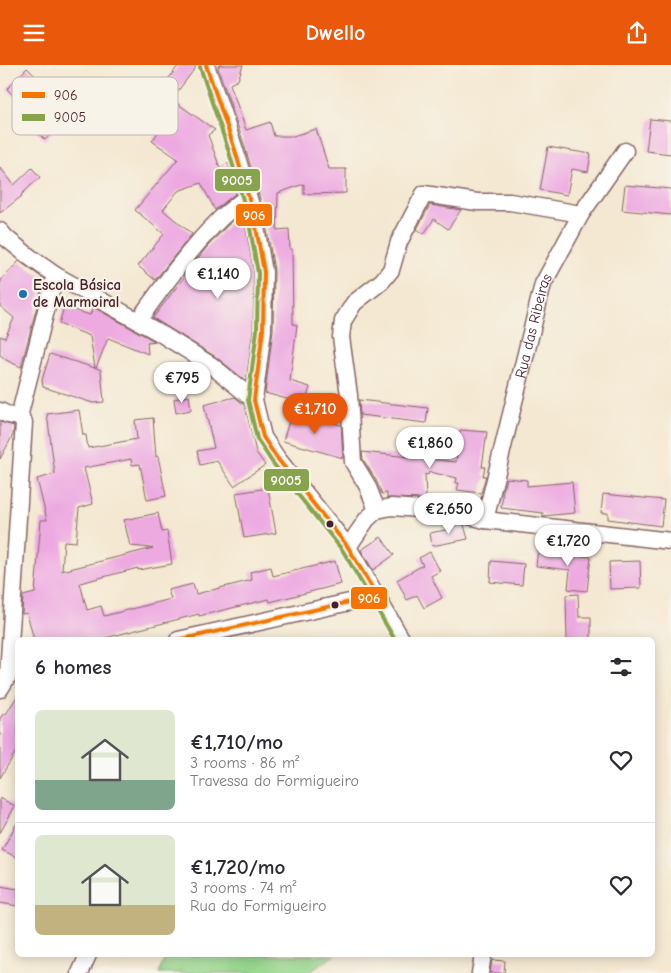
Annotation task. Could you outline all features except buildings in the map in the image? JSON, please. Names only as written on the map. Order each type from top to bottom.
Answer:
[{"type":"street","points":[[206,65],[254,216],[264,272],[263,330],[254,400],[263,437],[277,458],[348,547],[400,637]]},
{"type":"street","name":"Rua das Ribeiras","points":[[485,520],[543,285],[581,214],[625,151]]},
{"type":"street","points":[[376,510],[367,485],[353,462],[349,395],[341,337],[343,321],[354,303],[382,281],[391,270],[399,242],[424,194],[477,202],[510,202],[581,214]]},
{"type":"street","points":[[138,321],[153,299],[207,233],[222,217],[248,196]]},
{"type":"street","points":[[0,231],[31,259],[55,275],[138,321],[211,365],[254,400]]},
{"type":"street","points":[[19,417],[55,275]]},
{"type":"street","points":[[0,411],[19,417],[24,422],[8,679]]},
{"type":"street","points":[[348,547],[367,519],[376,510],[391,507],[450,511],[485,520],[671,541]]},
{"type":"street","points":[[192,637],[378,596]]},
{"type":"street","points":[[80,973],[87,957]]},
{"type":"street","points":[[480,973],[483,957]]},
{"type":"green space","points":[[165,957],[332,957],[308,973],[159,973]]},
{"type":"transit line","name":"906","points":[[192,637],[377,596],[348,547],[277,458],[263,437],[254,400],[263,330],[264,272],[254,216],[235,150],[206,65]]},
{"type":"transit line","name":"9005","points":[[200,67],[229,152],[248,217],[258,273],[257,330],[248,400],[257,439],[272,462],[343,551],[393,637]]},
{"type":"place","name":"Escola Básica de Marmoiral","points":[[23,294]]}]
